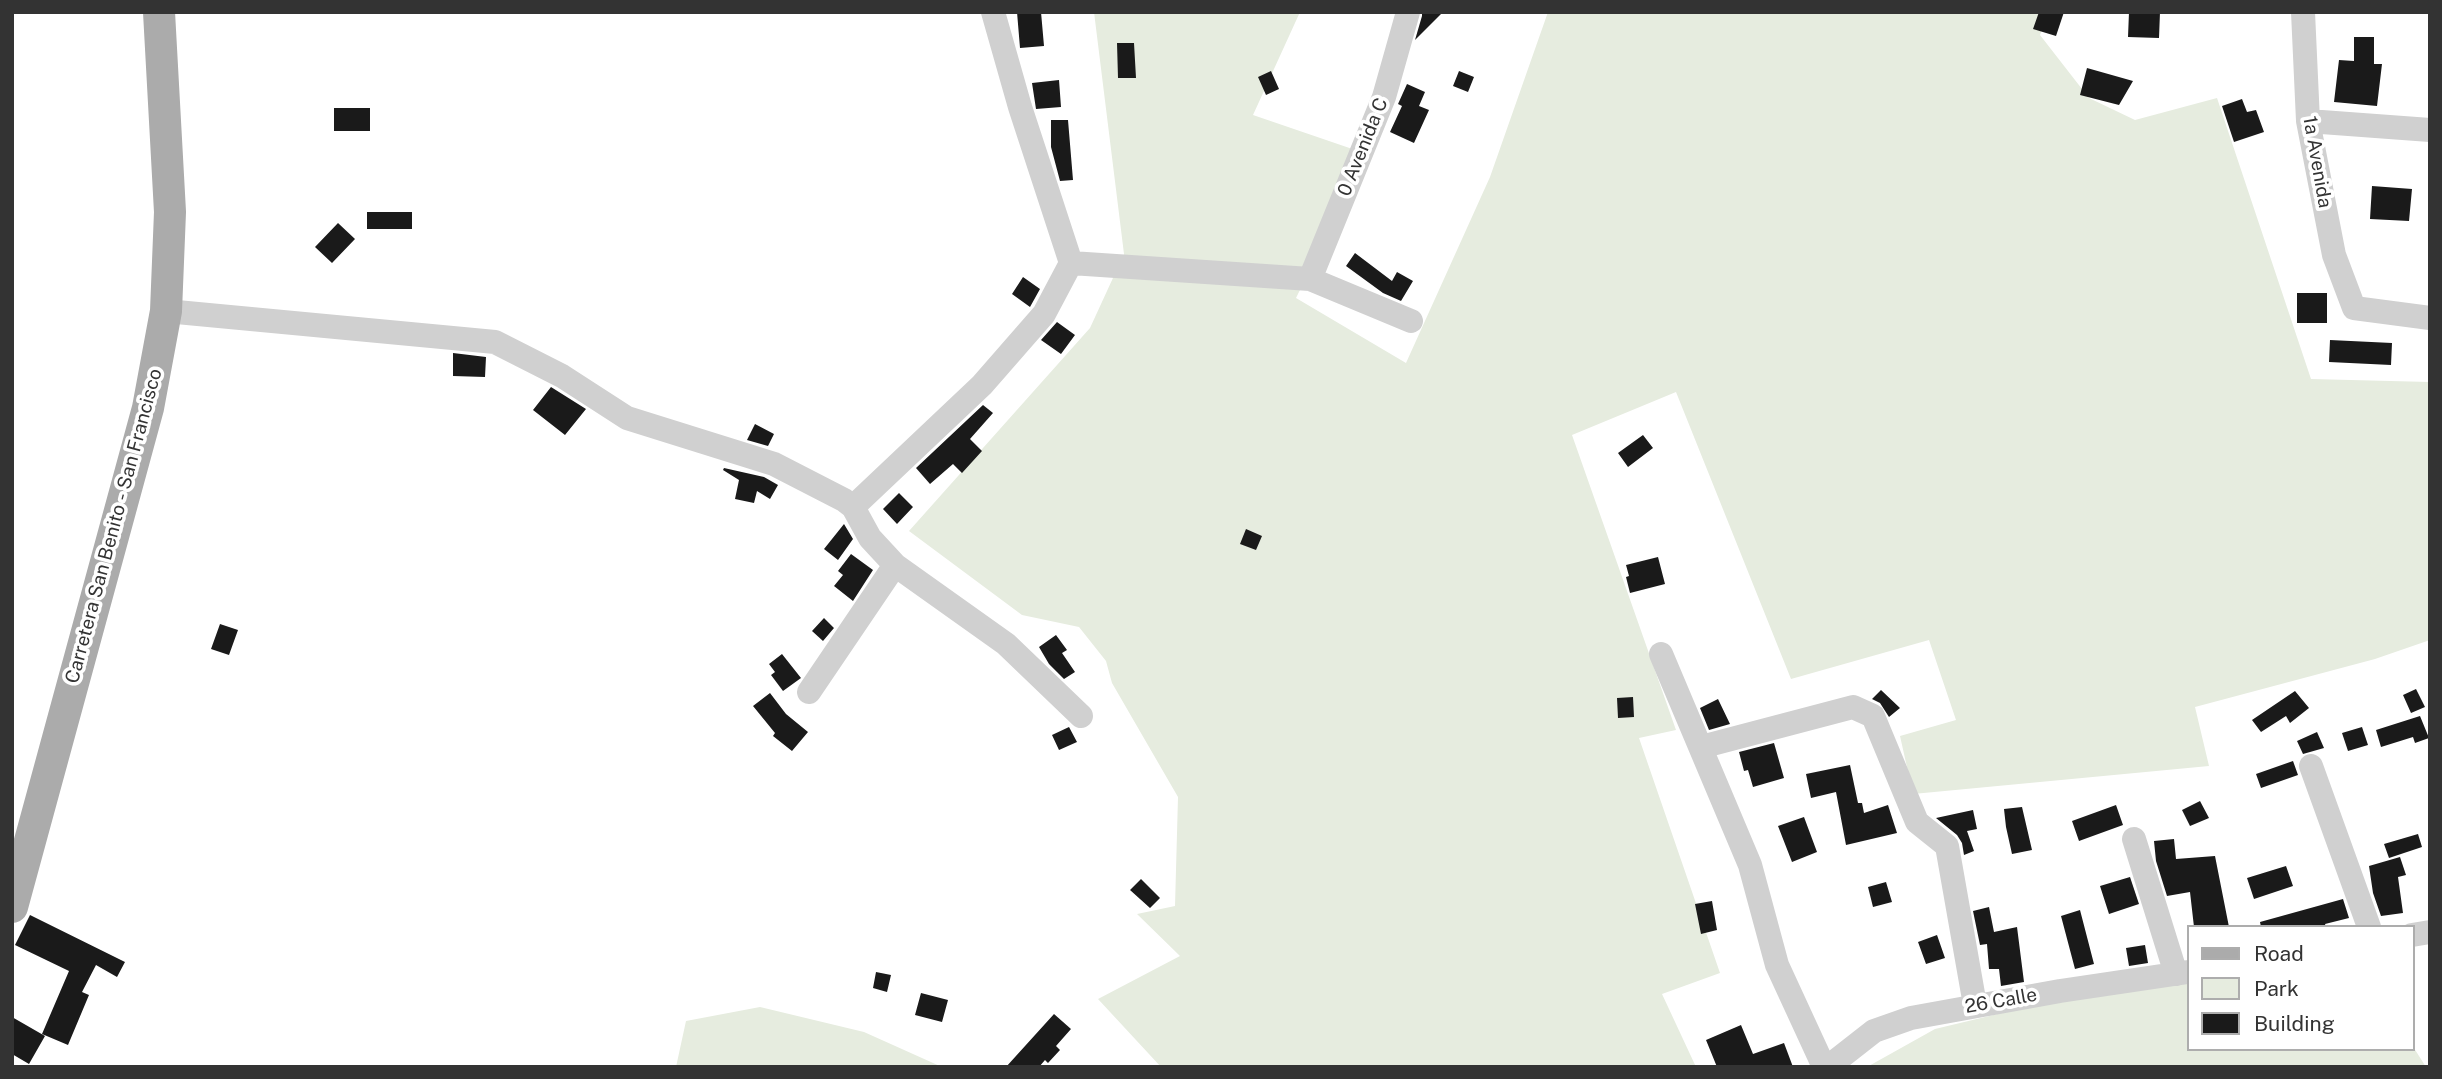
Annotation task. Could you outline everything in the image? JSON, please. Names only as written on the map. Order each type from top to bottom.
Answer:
[{"type":"main road","name":"Carretera San Benito - San Francisco","points":[[12,907],[148,408],[166,311],[170,212],[159,12]]},
{"type":"street","points":[[853,507],[982,385],[1044,314],[1071,263],[1020,107],[993,12]]},
{"type":"street","name":"0 Avenida C","points":[[1310,279],[1384,97],[1408,12]]},
{"type":"street","name":"1a Avenida","points":[[2303,12],[2308,121],[2334,255],[2354,308],[2430,318]]},
{"type":"street","points":[[2308,121],[2430,130]]},
{"type":"street","points":[[1071,263],[1310,279],[1411,321]]},
{"type":"street","points":[[166,311],[495,342],[562,376],[627,418],[774,464],[853,507],[870,538],[895,565],[1006,644],[1081,716]]},
{"type":"street","points":[[809,692],[895,565]]},
{"type":"street","points":[[1661,654],[1750,865],[1777,965],[1826,1067]]},
{"type":"street","points":[[1701,747],[1853,707],[1873,716],[1917,822],[1947,846],[1975,1005]]},
{"type":"street","points":[[2311,766],[2367,925]]},
{"type":"street","points":[[2134,839],[2182,973]]},
{"type":"street","name":"26 Calle","points":[[1826,1067],[1874,1031],[1911,1018],[1975,1005],[2182,973]]},
{"type":"green space","points":[[1094,12],[1300,12],[1253,115],[1367,154],[1296,298],[1406,363],[1490,177],[1548,12],[2049,12],[2040,35],[2089,98],[2135,120],[2217,98],[2311,379],[2430,382],[2430,640],[2375,659],[2195,707],[2209,766],[1913,794],[1900,736],[1956,720],[1929,640],[1791,679],[1676,392],[1572,435],[1676,730],[1639,738],[1720,973],[1662,994],[1696,1067],[1161,1067],[1098,999],[1180,956],[1137,914],[1175,906],[1178,797],[1112,683],[1106,661],[1079,627],[1022,615],[909,531],[1090,328],[1124,254]]},
{"type":"green space","points":[[2186,979],[2186,1051],[2414,1051],[2414,1048],[2426,1067],[1867,1067],[1935,1029],[2077,995]]},
{"type":"green space","points":[[760,1007],[864,1032],[942,1067],[676,1067],[686,1021]]},
{"type":"building","points":[[1017,12],[1041,12],[1044,46],[1020,48]]},
{"type":"building","points":[[1422,12],[1443,12],[1415,40],[1422,16]]},
{"type":"building","points":[[2039,12],[2064,12],[2056,36],[2033,29]]},
{"type":"building","points":[[2129,12],[2160,12],[2159,38],[2128,37]]},
{"type":"building","points":[[2354,37],[2374,37],[2374,64],[2382,64],[2377,106],[2334,102],[2339,60],[2354,61]]},
{"type":"building","points":[[1117,43],[1134,43],[1136,78],[1118,78]]},
{"type":"building","points":[[2087,68],[2133,81],[2119,105],[2080,95]]},
{"type":"building","points":[[1271,71],[1279,89],[1266,95],[1258,77]]},
{"type":"building","points":[[1459,71],[1474,77],[1468,92],[1453,86]]},
{"type":"building","points":[[1059,80],[1061,107],[1036,109],[1032,83]]},
{"type":"building","points":[[1407,84],[1425,92],[1419,106],[1429,110],[1414,143],[1390,132],[1402,106],[1398,104]]},
{"type":"building","points":[[2242,99],[2247,112],[2256,110],[2264,132],[2234,142],[2222,106]]},
{"type":"building","points":[[334,108],[370,108],[370,131],[334,131]]},
{"type":"building","points":[[1051,120],[1068,120],[1073,180],[1060,181],[1051,147]]},
{"type":"building","points":[[2372,186],[2412,189],[2409,221],[2370,219]]},
{"type":"building","points":[[367,212],[412,212],[412,229],[367,229]]},
{"type":"building","points":[[338,223],[355,239],[332,263],[315,247]]},
{"type":"building","points":[[1355,253],[1392,281],[1397,272],[1413,281],[1401,301],[1383,293],[1346,266]]},
{"type":"building","points":[[1023,277],[1040,289],[1030,307],[1012,294]]},
{"type":"building","points":[[2297,293],[2327,293],[2327,323],[2297,323]]},
{"type":"building","points":[[1057,322],[1075,335],[1061,354],[1041,340]]},
{"type":"building","points":[[2330,340],[2392,343],[2391,365],[2329,362]]},
{"type":"building","points":[[453,353],[486,357],[485,377],[453,376]]},
{"type":"building","points":[[551,387],[586,409],[565,435],[533,410]]},
{"type":"building","points":[[983,405],[993,413],[970,439],[982,451],[962,473],[953,464],[930,484],[916,468]]},
{"type":"building","points":[[755,424],[774,434],[768,446],[747,440]]},
{"type":"building","points":[[1643,435],[1653,448],[1628,467],[1618,453]]},
{"type":"building","points":[[724,468],[764,477],[778,485],[770,499],[757,491],[754,503],[735,499],[739,480],[723,470]]},
{"type":"building","points":[[899,493],[913,507],[897,524],[883,509]]},
{"type":"building","points":[[844,524],[853,539],[838,560],[824,549]]},
{"type":"building","points":[[1246,529],[1262,536],[1256,550],[1240,544]]},
{"type":"building","points":[[851,554],[873,570],[853,601],[834,586],[843,575],[838,571]]},
{"type":"building","points":[[1658,557],[1665,584],[1630,593],[1626,565]]},
{"type":"building","points":[[824,618],[834,628],[823,641],[812,631]]},
{"type":"building","points":[[220,624],[238,630],[229,655],[211,649]]},
{"type":"building","points":[[1056,635],[1067,650],[1062,653],[1075,672],[1064,679],[1049,664],[1039,647]]},
{"type":"building","points":[[782,654],[801,678],[783,691],[771,675],[775,672],[769,664]]},
{"type":"building","points":[[2416,689],[2425,707],[2411,713],[2403,695]]},
{"type":"building","points":[[1881,690],[1900,708],[1889,717],[1880,703],[1872,699]]},
{"type":"building","points":[[2295,691],[2309,708],[2290,723],[2286,716],[2261,732],[2252,720]]},
{"type":"building","points":[[770,693],[786,714],[808,732],[792,751],[773,736],[775,733],[753,706]]},
{"type":"building","points":[[1633,697],[1634,717],[1618,718],[1617,698]]},
{"type":"building","points":[[1718,699],[1730,724],[1709,730],[1700,708]]},
{"type":"building","points":[[2420,716],[2429,738],[2415,743],[2413,737],[2381,747],[2376,730]]},
{"type":"building","points":[[1069,727],[1077,742],[1059,750],[1052,735]]},
{"type":"building","points":[[2362,727],[2368,745],[2348,751],[2342,733]]},
{"type":"building","points":[[2317,732],[2324,748],[2303,754],[2297,741]]},
{"type":"building","points":[[1774,743],[1784,778],[1753,787],[1748,770],[1744,771],[1739,752]]},
{"type":"building","points":[[2293,761],[2298,775],[2261,788],[2256,774]]},
{"type":"building","points":[[1850,765],[1858,803],[1862,803],[1864,813],[1888,805],[1897,833],[1846,845],[1836,792],[1811,798],[1806,774]]},
{"type":"building","points":[[2200,801],[2209,818],[2190,826],[2182,810]]},
{"type":"building","points":[[2116,805],[2123,825],[2079,841],[2072,821]]},
{"type":"building","points":[[2022,807],[2032,850],[2012,854],[2004,809]]},
{"type":"building","points":[[1973,810],[1977,829],[1967,831],[1974,851],[1964,855],[1957,835],[1936,818]]},
{"type":"building","points":[[1804,817],[1817,852],[1792,862],[1778,826]]},
{"type":"building","points":[[2418,834],[2422,847],[2389,858],[2384,844]]},
{"type":"building","points":[[2174,839],[2176,859],[2215,856],[2229,925],[2194,925],[2190,892],[2167,896],[2156,861],[2154,841]]},
{"type":"building","points":[[2400,857],[2406,875],[2398,877],[2403,913],[2381,916],[2373,893],[2369,866]]},
{"type":"building","points":[[2286,866],[2293,886],[2254,899],[2247,878]]},
{"type":"building","points":[[2130,877],[2139,904],[2109,914],[2100,886]]},
{"type":"building","points":[[1141,879],[1160,898],[1150,908],[1130,890]]},
{"type":"building","points":[[1886,882],[1892,902],[1873,907],[1868,887]]},
{"type":"building","points":[[2343,899],[2349,918],[2325,925],[2261,925],[2260,922]]},
{"type":"building","points":[[1712,901],[1717,930],[1701,934],[1695,904]]},
{"type":"building","points":[[1989,907],[1994,932],[2017,927],[2024,982],[2001,986],[1999,969],[1989,969],[1987,944],[1980,945],[1973,911]]},
{"type":"building","points":[[2080,910],[2094,964],[2075,969],[2061,916]]},
{"type":"building","points":[[30,915],[125,962],[117,977],[96,965],[82,992],[89,995],[68,1045],[42,1034],[69,971],[15,945]]},
{"type":"building","points":[[1937,935],[1945,958],[1926,964],[1918,942]]},
{"type":"building","points":[[2145,945],[2148,963],[2129,966],[2126,948]]},
{"type":"building","points":[[876,972],[891,975],[887,992],[873,988]]},
{"type":"building","points":[[921,993],[948,1000],[942,1022],[915,1015]]},
{"type":"building","points":[[1054,1014],[1071,1029],[1056,1046],[1060,1050],[1048,1063],[1045,1060],[1039,1067],[1006,1067]]},
{"type":"building","points":[[12,1017],[45,1036],[29,1064],[12,1054]]},
{"type":"building","points":[[1741,1025],[1753,1054],[1784,1043],[1793,1067],[1717,1067],[1706,1040]]}]
